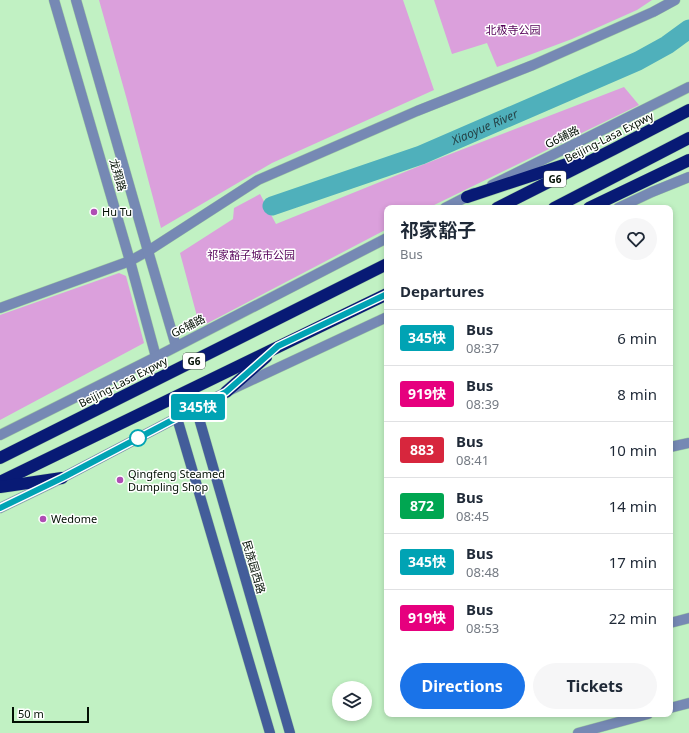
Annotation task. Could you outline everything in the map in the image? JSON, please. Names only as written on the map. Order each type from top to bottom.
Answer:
[{"type":"highway","name":"Beijing-Lasa Expwy","points":[[503,205],[689,110]]},
{"type":"highway","name":"G6","points":[[560,205],[665,150],[689,140]]},
{"type":"highway","points":[[467,197],[614,149]]},
{"type":"highway","points":[[595,205],[689,160]]},
{"type":"highway","name":"Beijing-Lasa Expwy","points":[[0,458],[384,266]]},
{"type":"highway","name":"G6","points":[[0,482],[384,295]]},
{"type":"highway","points":[[226,392],[278,346]]},
{"type":"highway","points":[[0,487],[62,478]]},
{"type":"main road","name":"民族园西路","points":[[196,408],[290,733]]},
{"type":"main road","points":[[177,418],[270,733]]},
{"type":"street","name":"龙翔路","points":[[54,0],[156,356]]},
{"type":"street","name":"龙翔路","points":[[76,0],[176,346]]},
{"type":"street","points":[[0,308],[130,261],[258,180],[416,111],[533,65],[653,12],[675,0]]},
{"type":"street","name":"G6辅路","points":[[451,205],[689,87]]},
{"type":"street","points":[[624,205],[689,177]]},
{"type":"street","name":"G6辅路","points":[[0,435],[384,240]]},
{"type":"street","points":[[0,508],[62,478],[226,392],[384,318]]},
{"type":"street","points":[[673,447],[689,442]]},
{"type":"street","points":[[673,622],[689,618]]},
{"type":"street","points":[[673,707],[689,703]]},
{"type":"street","points":[[578,733],[637,717]]},
{"type":"green space","points":[[99,0],[403,0],[434,90],[272,163],[161,228]]},
{"type":"green space","name":"北极寺公园","points":[[434,0],[652,0],[637,10],[572,39],[497,67],[487,43],[452,54]]},
{"type":"green space","name":"祁家豁子城市公园","points":[[624,87],[639,105],[434,205],[384,205],[384,231],[206,324],[198,320],[180,253],[233,219],[234,208],[260,194],[276,224],[422,165]]},
{"type":"green space","points":[[119,273],[126,276],[144,343],[0,420],[0,315]]},
{"type":"waterway","name":"Xiaoyue River","points":[[272,206],[421,155],[638,61],[667,45],[689,29]]},
{"type":"bus line","name":"345快","points":[[0,508],[62,478],[226,392],[278,346],[384,295]]},
{"type":"place","name":"Hu Tu","points":[[94,212]]},
{"type":"place","name":"Qingfeng Steamed Dumpling Shop","points":[[120,480]]},
{"type":"place","name":"Wedome","points":[[43,519]]}]
